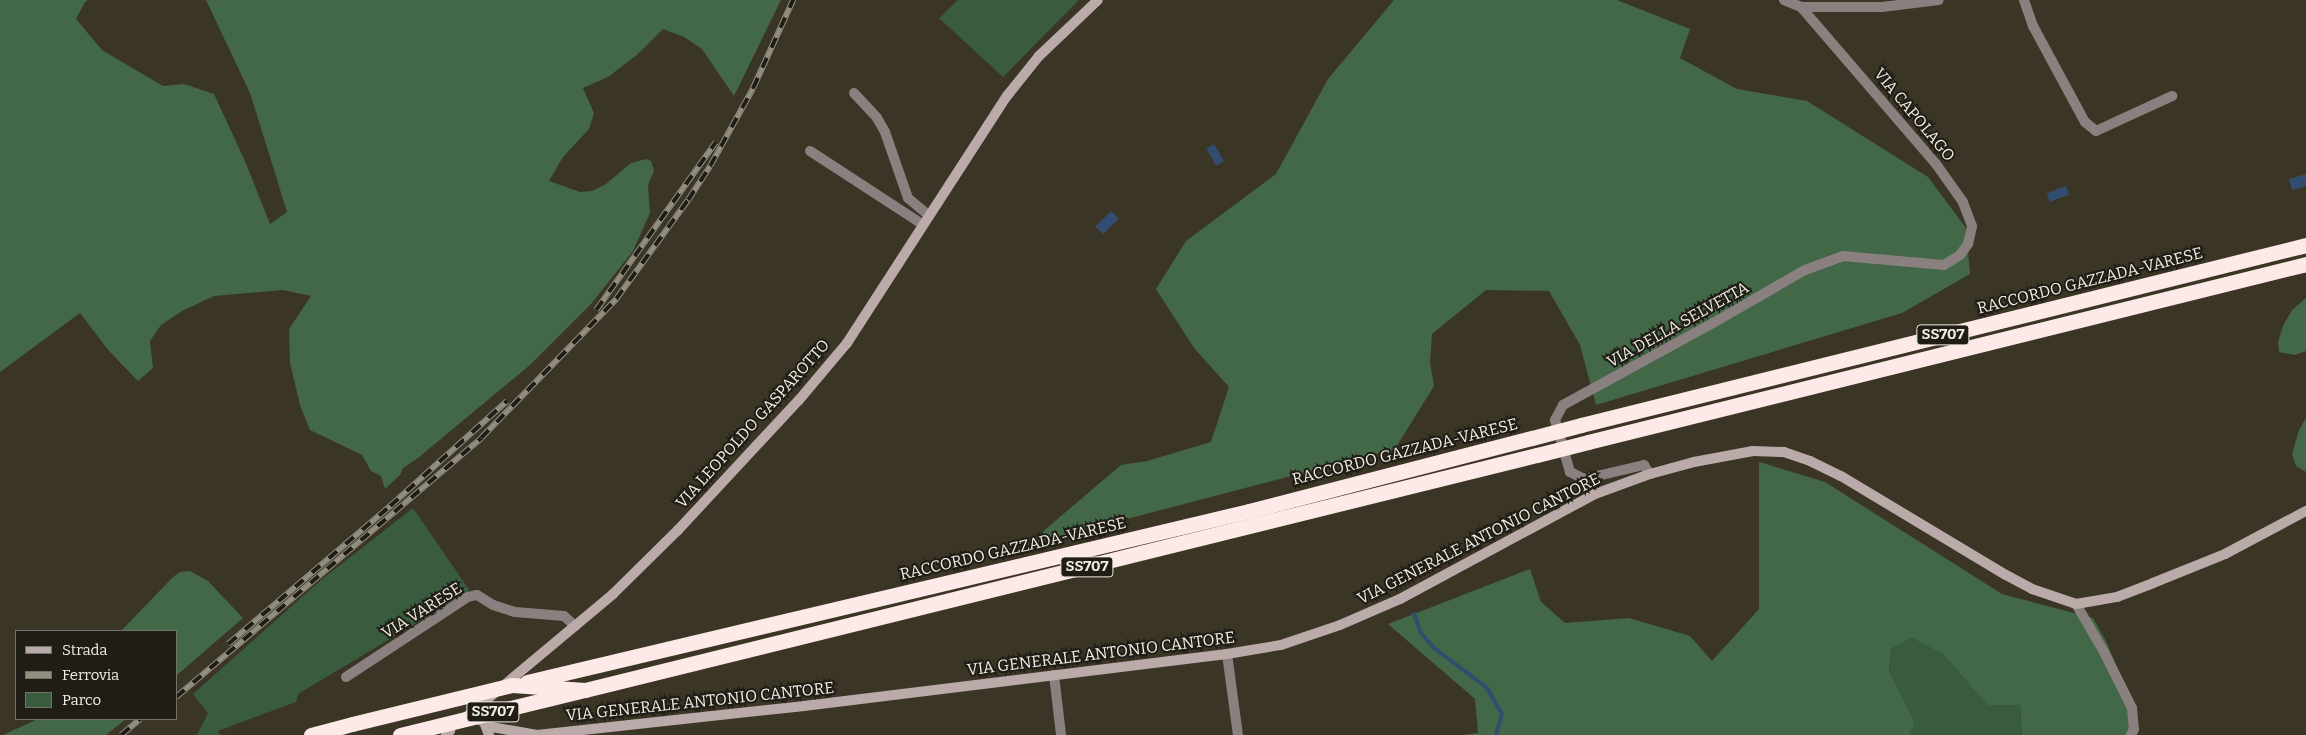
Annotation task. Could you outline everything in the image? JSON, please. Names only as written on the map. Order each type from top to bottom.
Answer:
[{"type":"highway","name":"RACCORDO GAZZADA-VARESE","points":[[311,735],[511,683],[632,657],[1240,513],[1580,425],[2306,245]]},
{"type":"highway","name":"RACCORDO GAZZADA-VARESE","points":[[400,735],[637,678],[2306,264]]},
{"type":"highway","name":"RACCORDO GAZZADA-VARESE","points":[[511,683],[585,690]]},
{"type":"main road","name":"VIA LEOPOLDO GASPAROTTO","points":[[448,734],[456,721],[466,716],[511,683],[613,594],[671,537],[799,400],[847,343],[1005,98],[1039,56],[1098,0]]},
{"type":"main road","name":"VIA GENERALE ANTONIO CANTORE","points":[[485,727],[537,735],[804,706],[1228,654],[1281,645],[1340,625],[1400,599],[1595,494],[1650,474],[1694,462],[1753,451],[1784,452],[1810,461],[1841,476],[2006,576],[2032,589],[2076,604],[2117,597],[2225,554],[2267,530],[2306,511]]},
{"type":"main road","name":"VIA LEOPOLDO GASPAROTTO","points":[[485,727],[511,683]]},
{"type":"main road","points":[[466,716],[485,727]]},
{"type":"street","name":"VIA CAPOLAGO","points":[[1784,0],[1801,7],[1882,7],[1940,0]]},
{"type":"street","points":[[2024,0],[2033,26],[2085,122],[2096,131],[2172,96]]},
{"type":"street","name":"VIA CAPOLAGO","points":[[1801,7],[1936,164],[1963,202],[1972,226],[1968,244],[1960,255]]},
{"type":"street","points":[[854,94],[877,118],[885,132],[908,198],[928,215]]},
{"type":"street","points":[[810,151],[922,224]]},
{"type":"street","name":"VIA DELLA SELVETTA","points":[[1650,474],[1644,465],[1584,479],[1570,472],[1555,420],[1563,405],[1720,320],[1806,270],[1843,256],[1944,265],[1960,255]]},
{"type":"street","name":"VIA VARESE","points":[[346,677],[468,598],[477,595],[493,604],[515,612],[564,616],[575,626]]},
{"type":"street","points":[[2076,604],[2103,650],[2132,708],[2134,728],[2131,735]]},
{"type":"street","points":[[1228,654],[1238,735]]},
{"type":"street","points":[[1054,675],[1061,735]]},
{"type":"green space","points":[[0,0],[88,0],[76,19],[102,50],[163,86],[184,84],[214,94],[245,161],[270,224],[287,212],[250,93],[206,0],[781,0],[734,96],[702,49],[684,37],[663,29],[638,54],[608,77],[583,88],[594,113],[589,129],[563,157],[549,181],[580,192],[592,191],[606,184],[631,163],[646,159],[651,161],[654,171],[648,185],[650,213],[633,251],[591,304],[530,365],[418,458],[403,468],[400,475],[385,489],[381,476],[371,471],[362,455],[310,430],[300,405],[290,363],[289,329],[311,296],[283,290],[214,296],[182,311],[161,325],[150,341],[153,368],[138,381],[109,351],[80,313],[0,372]]},
{"type":"green space","points":[[958,0],[1079,0],[1003,77],[939,18]]},
{"type":"green space","points":[[1394,0],[1617,0],[1690,29],[1680,58],[1737,89],[1807,101],[1928,177],[1966,228],[1970,274],[1902,313],[1596,405],[1580,345],[1549,291],[1486,290],[1432,334],[1430,362],[1434,386],[1395,449],[1027,545],[1121,465],[1147,461],[1211,442],[1229,387],[1194,348],[1156,289],[1186,241],[1276,174],[1328,79]]},
{"type":"green space","points":[[2306,298],[2306,351],[2295,355],[2279,352],[2278,342],[2283,326],[2292,310]]},
{"type":"green space","points":[[2306,418],[2306,472],[2296,466],[2292,454],[2299,430]]},
{"type":"green space","points":[[1759,462],[1825,482],[2002,594],[2093,618],[2106,641],[2136,713],[2131,735],[2022,735],[2020,705],[1987,705],[1944,655],[1912,638],[1891,649],[1889,671],[1915,723],[1909,735],[1463,735],[1478,733],[1475,699],[1388,624],[1530,569],[1541,602],[1565,623],[1629,618],[1690,636],[1712,661],[1759,609]]},
{"type":"green space","points":[[413,508],[470,591],[298,694],[296,702],[218,731],[220,735],[197,735],[208,713],[193,694],[321,580]]},
{"type":"green space","points":[[190,571],[208,581],[243,618],[178,674],[178,630],[122,630],[180,572]]},
{"type":"green space","points":[[1912,638],[1944,655],[1987,705],[2020,705],[2022,735],[1909,735],[1915,723],[1889,671],[1891,649]]},
{"type":"green space","points":[[36,720],[125,720],[106,735],[3,735]]},
{"type":"water","points":[[1214,144],[1224,161],[1216,166],[1206,148]]},
{"type":"water","points":[[2306,174],[2306,186],[2292,190],[2289,179]]},
{"type":"water","points":[[2066,186],[2069,194],[2050,202],[2046,194]]},
{"type":"water","points":[[1111,211],[1119,219],[1103,234],[1095,227]]},
{"type":"waterway","points":[[1414,614],[1421,633],[1434,648],[1487,688],[1502,714],[1496,735]]},
{"type":"railway","points":[[178,695],[481,438],[616,299],[688,200],[710,166],[753,88],[793,0]]},
{"type":"railway","points":[[596,310],[716,142]]},
{"type":"railway","points":[[228,644],[390,506],[507,401]]},
{"type":"railway","points":[[121,735],[139,720]]}]
